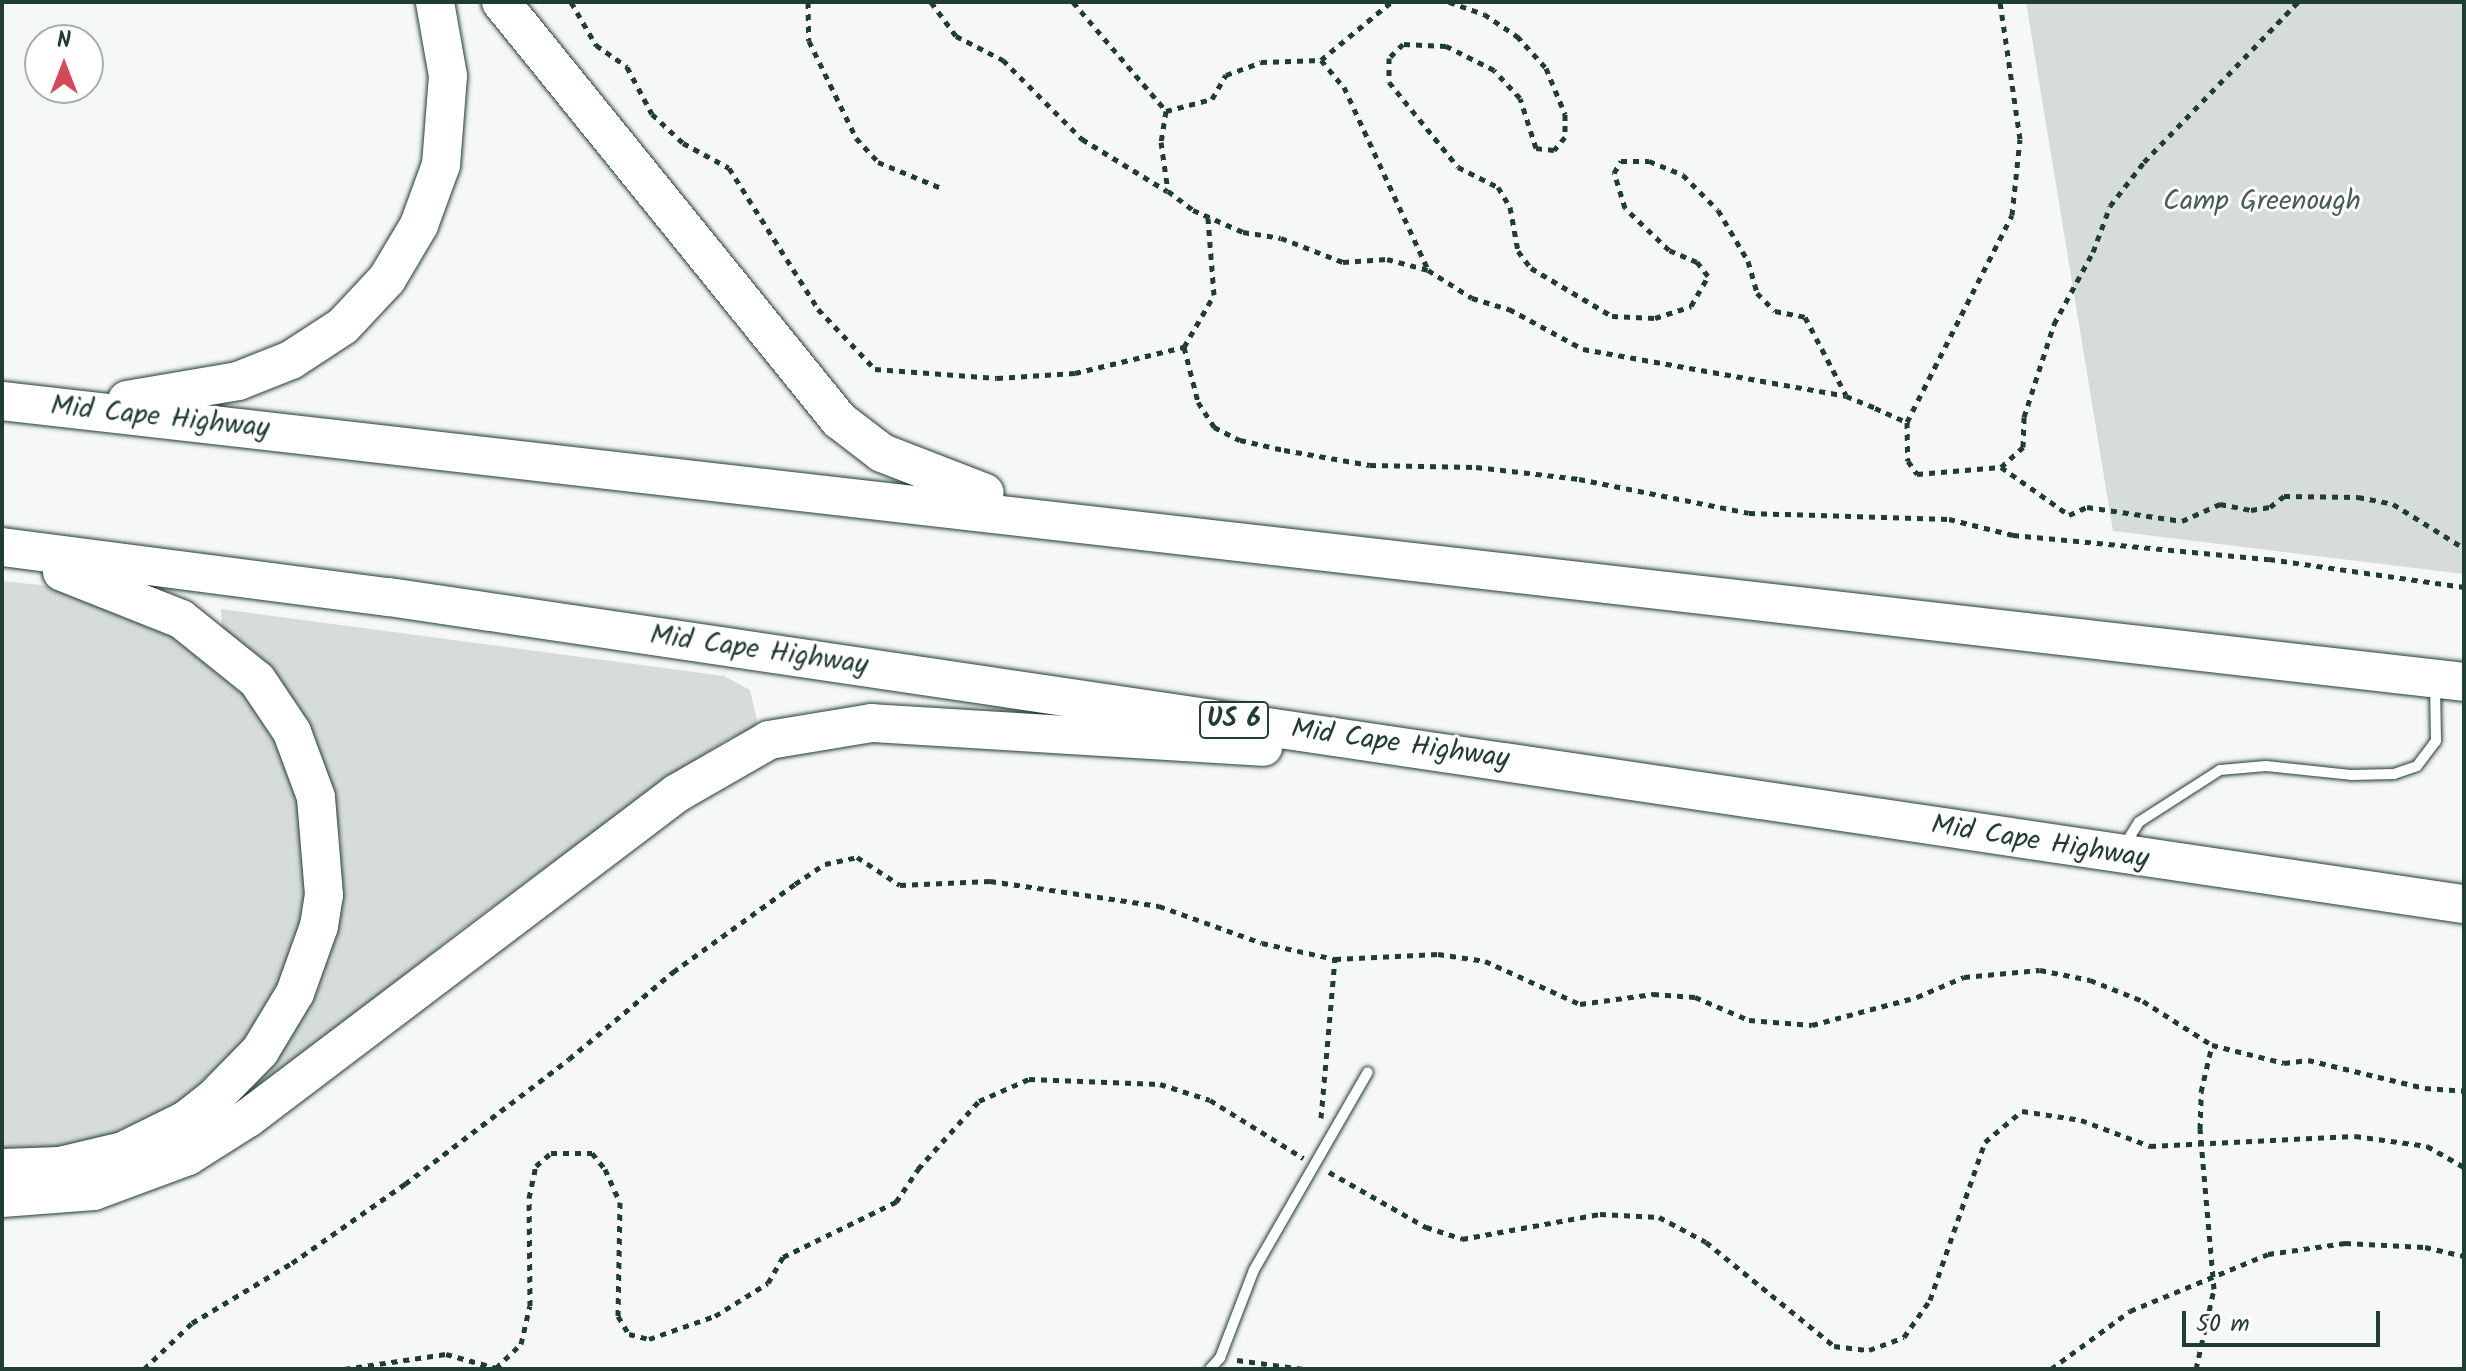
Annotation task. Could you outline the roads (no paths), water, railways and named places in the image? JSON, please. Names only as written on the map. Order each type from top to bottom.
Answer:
[{"type":"highway","points":[[67,408],[174,395],[266,371],[318,344],[368,302],[404,254],[441,165],[448,76],[435,2]]},
{"type":"highway","points":[[501,2],[839,420],[907,465],[1063,518]]},
{"type":"highway","name":"Mid Cape Highway","points":[[2,401],[1063,518],[2449,680]]},
{"type":"highway","points":[[2,550],[153,605],[235,659],[276,704],[292,732],[316,797],[324,862],[319,926],[309,961],[279,1024],[238,1076],[186,1120],[123,1151],[60,1166],[2,1168]]},
{"type":"highway","name":"Mid Cape Highway","points":[[2,550],[405,599],[1520,762],[2122,856],[2464,904]]},
{"type":"highway","points":[[2,1198],[94,1191],[188,1156],[248,1118],[677,793],[769,740],[872,723],[1520,762]]},
{"type":"lane","points":[[2122,856],[2127,836],[2139,822],[2220,770],[2266,766],[2366,775],[2417,766],[2436,741],[2449,680]]},
{"type":"lane","points":[[1210,1369],[1220,1358],[1254,1270],[1368,1072]]},
{"type":"park label","name":"Camp Greenough","points":[[2262,202]]}]
